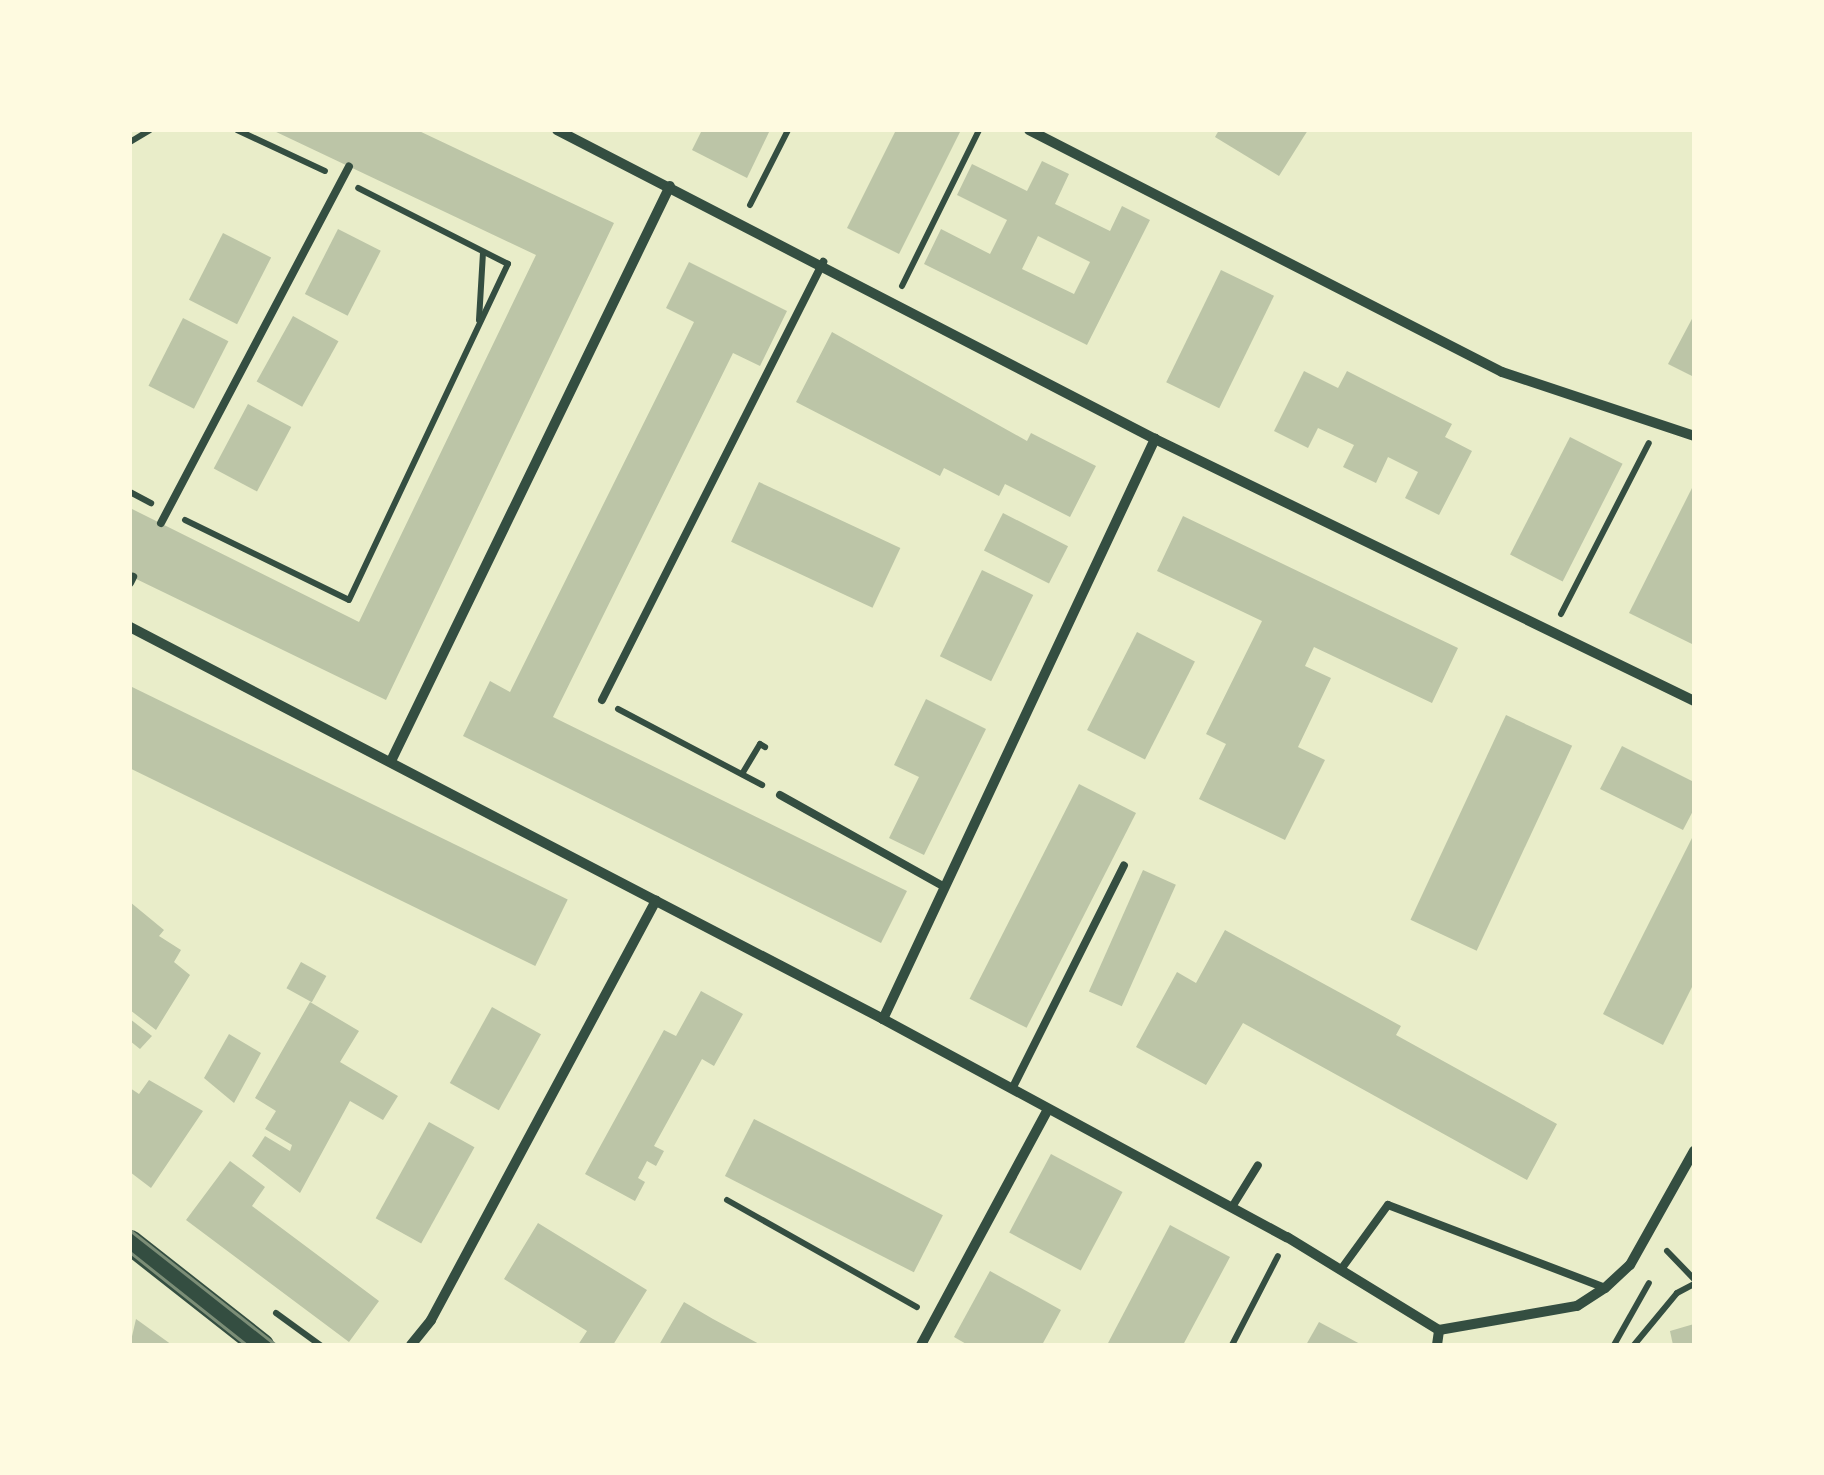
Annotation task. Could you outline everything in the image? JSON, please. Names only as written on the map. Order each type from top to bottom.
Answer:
[{"type":"main road","points":[[130,1242],[261,1345]]},
{"type":"street","points":[[557,130],[823,262],[1154,439],[1694,701]]},
{"type":"street","points":[[1029,130],[1502,372],[1694,436]]},
{"type":"street","points":[[392,761],[670,186]]},
{"type":"street","points":[[884,1019],[1154,439]]},
{"type":"street","points":[[130,627],[884,1019],[1287,1237],[1439,1330],[1577,1306],[1605,1288],[1630,1265],[1694,1151]]},
{"type":"street","points":[[411,1345],[431,1320],[656,902]]},
{"type":"street","points":[[921,1345],[1048,1109]]},
{"type":"street","points":[[1437,1345],[1439,1330]]},
{"type":"lane","points":[[161,524],[350,167]]},
{"type":"lane","points":[[602,700],[823,262]]},
{"type":"lane","points":[[780,795],[944,886]]},
{"type":"lane","points":[[1012,1089],[1124,865]]},
{"type":"lane","points":[[1232,1207],[1258,1165]]},
{"type":"lane","points":[[1342,1268],[1388,1205],[1605,1288]]},
{"type":"path","points":[[130,142],[150,130]]},
{"type":"path","points":[[741,222],[788,130]]},
{"type":"path","points":[[894,300],[980,130]]},
{"type":"path","points":[[130,492],[349,600],[508,264],[457,239]]},
{"type":"path","points":[[479,323],[483,252]]},
{"type":"path","points":[[1552,632],[1659,424]]},
{"type":"path","points":[[602,700],[780,795]]},
{"type":"path","points":[[742,774],[760,744],[765,747]]},
{"type":"path","points":[[727,1200],[936,1317]]},
{"type":"path","points":[[1232,1345],[1287,1237]]},
{"type":"path","points":[[1624,1326],[1633,1345],[1677,1293],[1694,1281],[1667,1252]]},
{"type":"building","points":[[272,130],[417,130],[614,223],[386,700],[130,576],[130,508],[359,622],[536,255]]},
{"type":"building","points":[[702,130],[770,130],[747,178],[692,150]]},
{"type":"building","points":[[896,130],[961,130],[899,254],[847,228]]},
{"type":"building","points":[[1219,130],[1308,130],[1279,176],[1215,137]]},
{"type":"building","points":[[1042,161],[1069,174],[1055,204],[1110,231],[1122,206],[1150,220],[1087,345],[924,264],[941,229],[990,254],[1007,220],[957,195],[972,164],[1027,191]],"holes":[[[1038,236],[1090,262],[1074,294],[1022,269]]]},
{"type":"building","points":[[338,229],[381,251],[348,316],[305,294]]},
{"type":"building","points":[[223,233],[271,258],[237,324],[189,300]]},
{"type":"building","points":[[689,262],[787,311],[760,366],[733,353],[553,717],[907,891],[881,943],[463,736],[490,681],[510,692],[694,322],[666,308]]},
{"type":"building","points":[[1221,270],[1274,296],[1219,408],[1166,382]]},
{"type":"building","points":[[1694,315],[1694,377],[1668,364]]},
{"type":"building","points":[[293,316],[338,341],[302,407],[257,382]]},
{"type":"building","points":[[183,318],[228,341],[194,409],[148,386]]},
{"type":"building","points":[[832,332],[1027,441],[1031,433],[1096,466],[1070,517],[1005,484],[999,496],[944,468],[940,476],[796,402]]},
{"type":"building","points":[[1304,371],[1338,388],[1347,371],[1452,424],[1445,437],[1472,451],[1439,515],[1405,498],[1418,472],[1388,457],[1376,483],[1343,467],[1354,445],[1318,428],[1308,448],[1274,431]]},
{"type":"building","points":[[248,404],[291,427],[257,491],[214,468]]},
{"type":"building","points":[[1570,437],[1623,464],[1563,581],[1510,555]]},
{"type":"building","points":[[759,482],[900,548],[872,608],[731,542]]},
{"type":"building","points":[[1694,484],[1694,645],[1629,613]]},
{"type":"building","points":[[1003,513],[1068,546],[1049,584],[984,550]]},
{"type":"building","points":[[1183,516],[1458,648],[1432,703],[1314,647],[1305,666],[1331,678],[1298,747],[1325,760],[1285,840],[1199,799],[1226,744],[1206,734],[1262,621],[1157,571]]},
{"type":"building","points":[[982,570],[1033,595],[991,681],[940,656]]},
{"type":"building","points":[[1137,632],[1195,662],[1145,760],[1087,730]]},
{"type":"building","points":[[130,686],[568,899],[535,966],[130,768]]},
{"type":"building","points":[[926,699],[986,729],[924,855],[889,838],[919,777],[894,765]]},
{"type":"building","points":[[1506,715],[1572,746],[1477,951],[1410,920]]},
{"type":"building","points":[[1622,746],[1694,782],[1694,809],[1683,830],[1600,789]]},
{"type":"building","points":[[1079,784],[1136,813],[1027,1028],[970,999]]},
{"type":"building","points":[[1694,834],[1694,983],[1663,1045],[1603,1014]]},
{"type":"building","points":[[1143,870],[1176,885],[1122,1006],[1089,992]]},
{"type":"building","points":[[130,902],[164,930],[159,936],[181,950],[174,962],[190,975],[156,1030],[130,1010]]},
{"type":"building","points":[[1225,930],[1401,1026],[1396,1035],[1557,1124],[1527,1180],[1243,1023],[1206,1085],[1136,1047],[1177,972],[1196,983]]},
{"type":"building","points":[[301,962],[326,976],[312,1002],[286,988]]},
{"type":"building","points":[[701,991],[743,1014],[714,1066],[702,1059],[654,1146],[664,1151],[656,1166],[647,1161],[638,1178],[645,1182],[635,1201],[585,1174],[664,1030],[676,1036]]},
{"type":"building","points":[[310,1002],[359,1031],[340,1062],[398,1096],[383,1120],[350,1101],[300,1193],[252,1156],[265,1136],[290,1151],[292,1145],[265,1129],[276,1111],[255,1098]]},
{"type":"building","points":[[492,1007],[541,1034],[499,1110],[450,1083]]},
{"type":"building","points":[[130,1019],[152,1036],[140,1049],[130,1041]]},
{"type":"building","points":[[229,1034],[261,1053],[234,1103],[204,1078]]},
{"type":"building","points":[[149,1080],[203,1111],[151,1188],[130,1172],[130,1088],[139,1094]]},
{"type":"building","points":[[754,1119],[943,1215],[914,1272],[725,1176]]},
{"type":"building","points":[[429,1122],[474,1147],[421,1243],[376,1218]]},
{"type":"building","points":[[1051,1154],[1123,1192],[1081,1271],[1009,1233]]},
{"type":"building","points":[[230,1161],[265,1187],[252,1206],[379,1301],[349,1342],[186,1220]]},
{"type":"building","points":[[538,1223],[647,1290],[613,1345],[578,1345],[587,1331],[504,1279]]},
{"type":"building","points":[[1170,1225],[1230,1257],[1183,1345],[1107,1345]]},
{"type":"building","points":[[990,1271],[1061,1310],[1042,1345],[968,1345],[954,1337]]},
{"type":"building","points":[[684,1302],[713,1319],[761,1345],[659,1345]]},
{"type":"building","points":[[136,1319],[143,1324],[172,1345],[130,1345]]},
{"type":"building","points":[[1319,1322],[1362,1345],[1306,1345]]},
{"type":"building","points":[[1694,1324],[1694,1345],[1673,1345],[1670,1331]]},
{"type":"tram line","points":[[130,1230],[276,1345]]},
{"type":"tram line","points":[[130,1252],[247,1345]]}]
